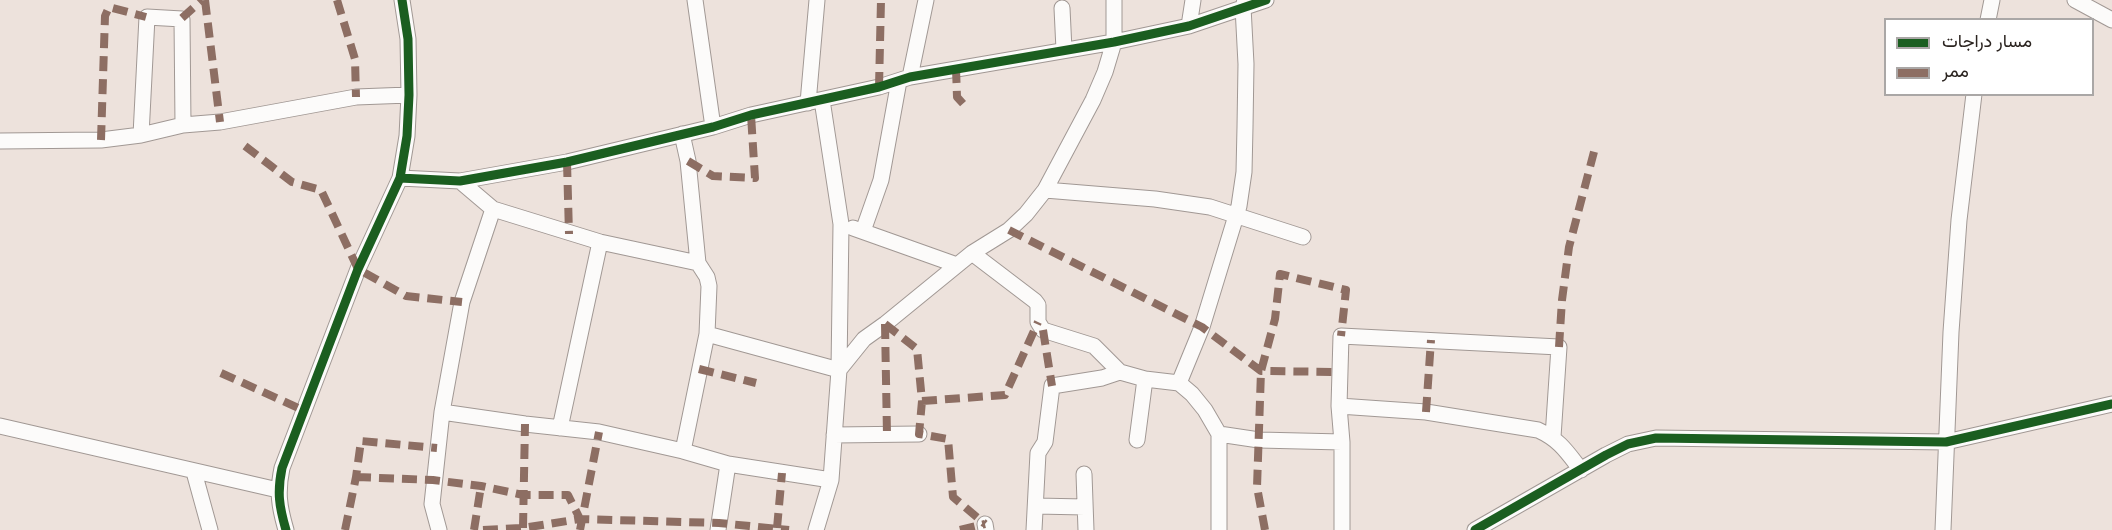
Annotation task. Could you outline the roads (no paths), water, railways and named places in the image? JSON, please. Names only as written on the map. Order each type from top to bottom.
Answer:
[{"type":"street","points":[[286,530],[278,490],[282,468],[358,270],[400,178],[407,136],[409,95],[408,39],[402,0]]},
{"type":"street","points":[[695,0],[713,127]]},
{"type":"street","points":[[816,530],[831,480],[839,370],[841,224],[815,101],[817,0]]},
{"type":"street","points":[[862,231],[881,180],[904,79],[926,0]]},
{"type":"street","points":[[839,370],[864,339],[972,253],[1008,230],[1026,214],[1045,190],[1093,100],[1105,72],[1114,42],[1114,0]]},
{"type":"street","points":[[1189,26],[1192,0]]},
{"type":"street","points":[[400,178],[459,181],[567,162],[904,79],[1114,42],[1189,26],[1244,3],[1266,0]]},
{"type":"street","points":[[1988,18],[1992,0]]},
{"type":"street","points":[[2075,0],[2112,20]]},
{"type":"street","points":[[1179,383],[1202,327],[1239,206],[1244,161],[1246,64],[1244,3]]},
{"type":"street","points":[[1062,8],[1064,50]]},
{"type":"street","points":[[141,135],[147,17],[182,19],[183,125]]},
{"type":"street","points":[[0,141],[101,140],[141,135],[183,125],[220,122],[356,97],[409,95]]},
{"type":"street","points":[[1943,530],[1959,220],[1974,96]]},
{"type":"street","points":[[682,134],[688,161],[698,263],[707,277],[709,286],[707,334],[683,452]]},
{"type":"street","points":[[459,181],[493,209],[600,242],[698,263]]},
{"type":"street","points":[[1045,190],[1210,207],[1304,237]]},
{"type":"street","points":[[439,530],[432,504],[442,412],[462,302],[493,209]]},
{"type":"street","points":[[841,224],[957,266]]},
{"type":"street","points":[[560,428],[600,242]]},
{"type":"street","points":[[972,253],[1035,301],[1038,305],[1038,322],[1043,330],[1094,346],[1119,372]]},
{"type":"street","points":[[707,334],[839,370]]},
{"type":"street","points":[[1342,530],[1342,442],[1339,406],[1341,336],[1559,347],[1553,437]]},
{"type":"street","points":[[1034,530],[1038,453],[1045,442],[1052,386],[1102,378],[1119,372],[1179,383],[1205,410],[1219,434],[1219,530]]},
{"type":"street","points":[[1137,440],[1145,378]]},
{"type":"street","points":[[1474,530],[1629,444],[1656,438],[1946,442],[2112,404]]},
{"type":"street","points":[[1339,406],[1426,412],[1538,430],[1553,437],[1581,470]]},
{"type":"street","points":[[442,412],[599,432],[728,464],[831,480]]},
{"type":"street","points":[[0,426],[278,490]]},
{"type":"street","points":[[834,435],[920,434]]},
{"type":"street","points":[[1219,434],[1259,440],[1342,442]]},
{"type":"street","points":[[718,530],[728,464]]},
{"type":"street","points":[[194,472],[210,530]]},
{"type":"street","points":[[1084,474],[1086,530]]},
{"type":"street","points":[[1036,506],[1085,507]]}]
